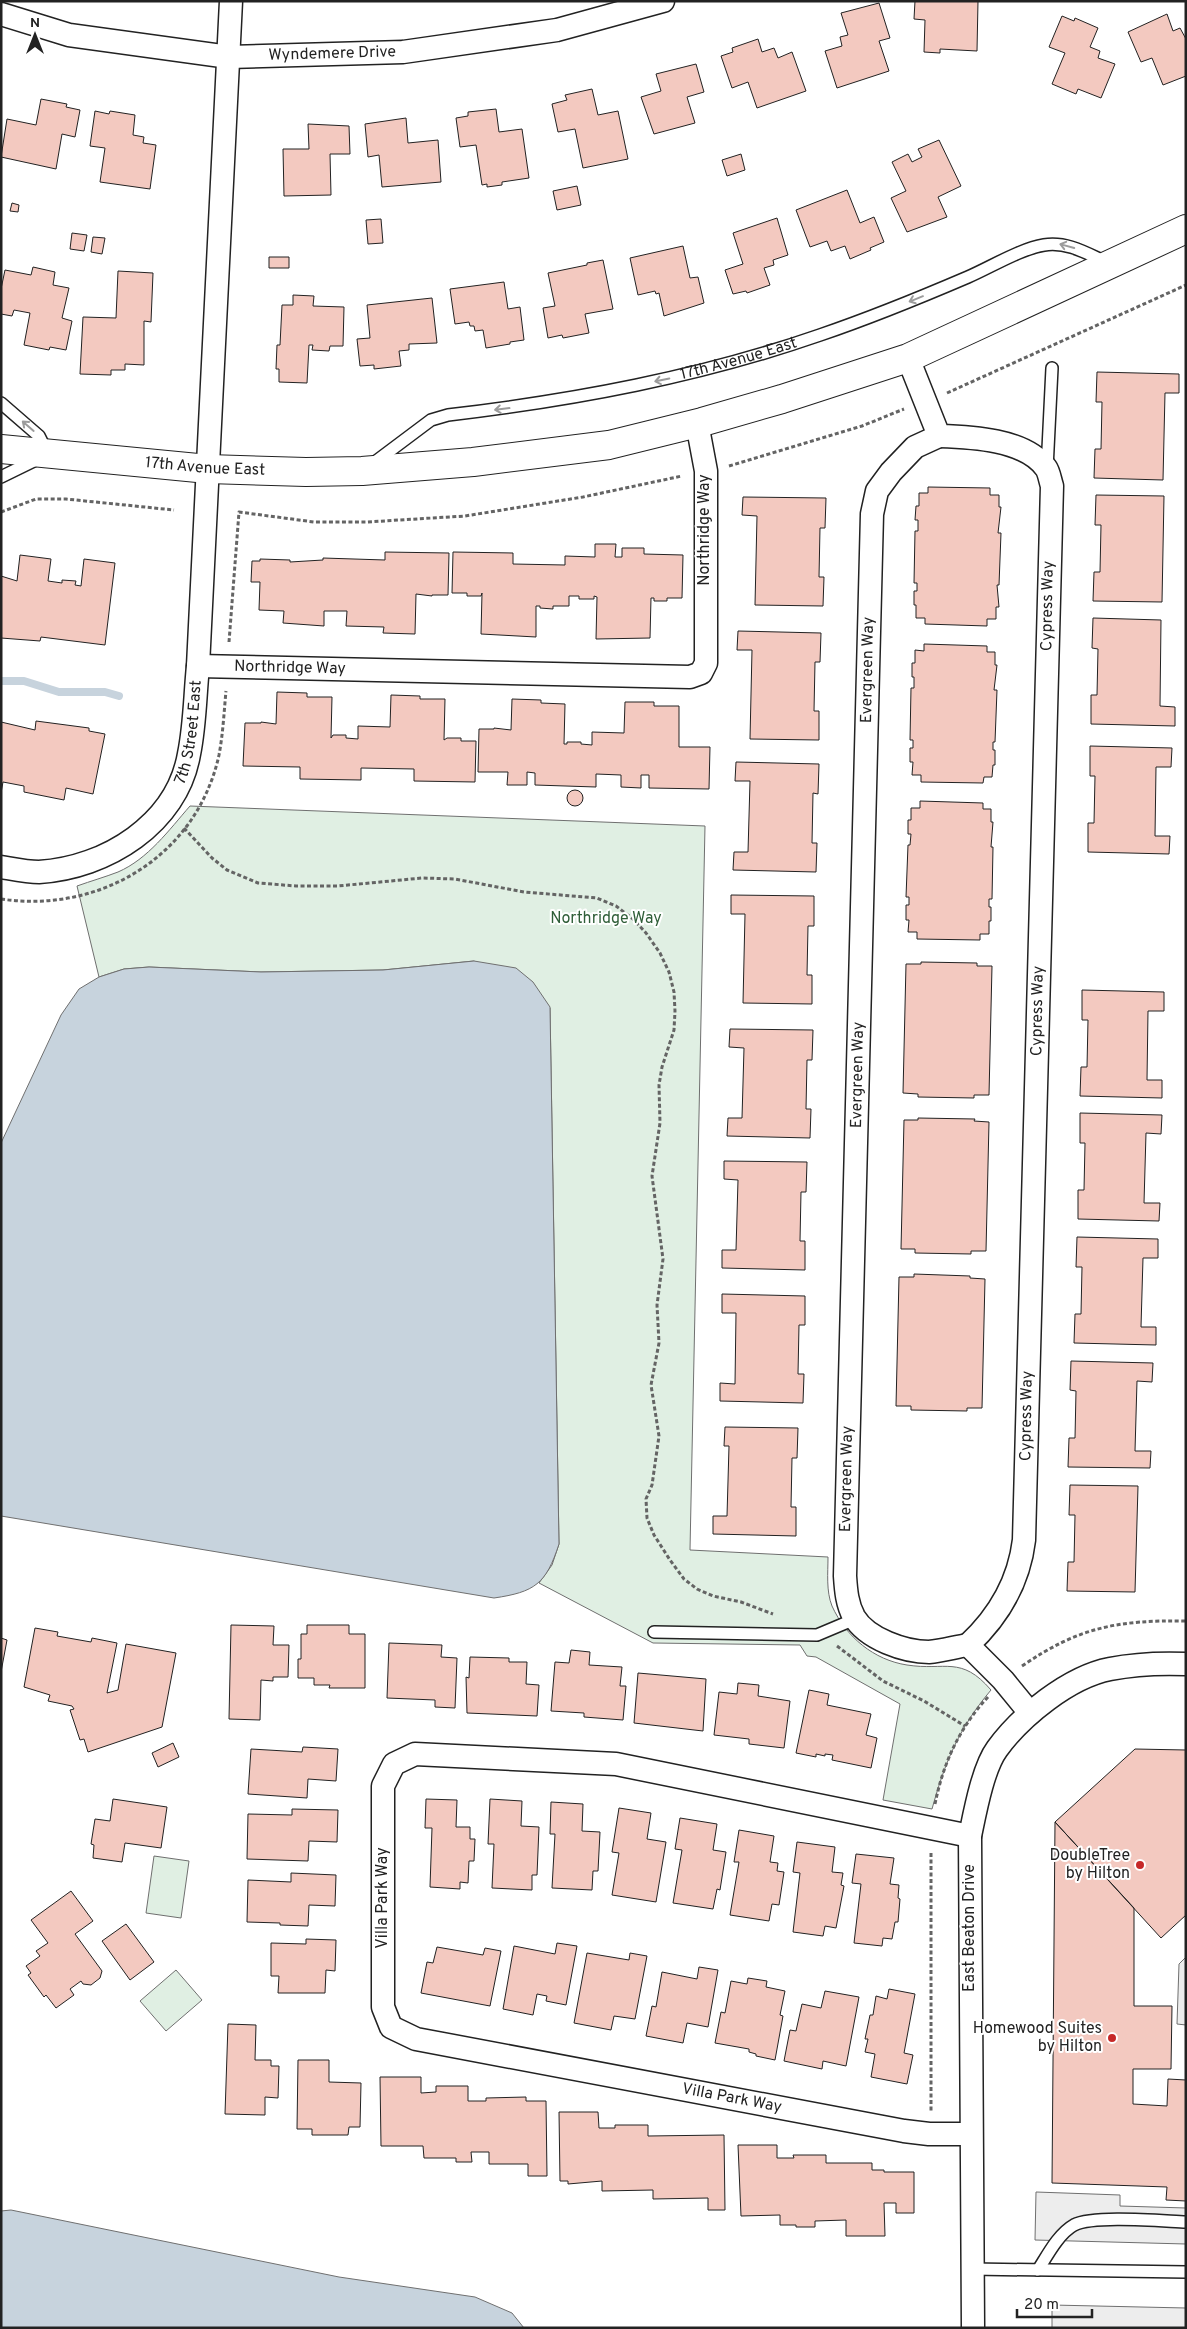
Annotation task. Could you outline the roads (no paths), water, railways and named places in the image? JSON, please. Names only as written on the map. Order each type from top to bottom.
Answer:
[{"type":"street","name":"7th Street East","points":[[1,867],[38,872],[86,864],[119,849],[154,823],[177,788],[189,755],[198,666],[231,1]]},
{"type":"street","name":"Wyndemere Drive","points":[[1,14],[69,35],[228,57],[402,52],[557,30],[662,1]]},
{"type":"street","name":"17th Avenue East","points":[[1,449],[208,469],[306,472],[362,471],[473,462],[609,445],[782,399],[908,358],[1186,229]]},
{"type":"street","points":[[908,358],[939,436],[978,437],[1011,446],[1035,456],[1047,469]]},
{"type":"street","name":"Northridge Way","points":[[198,666],[690,677],[701,673],[706,663],[706,471],[697,423]]},
{"type":"street","name":"Evergreen Way","points":[[939,436],[915,447],[891,472],[877,491],[872,514],[845,1576],[847,1602],[855,1619],[881,1641],[905,1649],[930,1652],[968,1645]]},
{"type":"street","name":"Cypress Way","points":[[968,1645],[982,1631],[1012,1588],[1022,1562],[1024,1540],[1052,486],[1047,469]]},
{"type":"street","points":[[968,1645],[1004,1680],[1030,1714]]},
{"type":"street","name":"East Beaton Drive","points":[[973,2328],[970,1836],[980,1791],[996,1750],[1030,1714],[1070,1685],[1108,1670],[1155,1663],[1186,1664]]},
{"type":"street","name":"Villa Park Way","points":[[970,1836],[616,1764],[415,1754],[394,1764],[383,1786],[383,2007],[391,2027],[416,2039],[904,2131],[929,2134],[971,2134]]},
{"type":"lane","name":"17th Avenue East","points":[[362,471],[431,420],[448,415],[584,396],[690,374],[749,358],[888,310],[1031,248],[1059,244],[1075,248],[1112,264]]},
{"type":"lane","points":[[1047,469],[1052,368]]},
{"type":"lane","points":[[1,403],[39,436],[48,454],[1,477]]},
{"type":"lane","points":[[654,1632],[817,1635],[855,1619]]},
{"type":"lane","points":[[1038,2270],[1059,2240],[1074,2226],[1096,2220],[1186,2222]]},
{"type":"lane","points":[[972,2269],[1186,2272]]},
{"type":"waterway","points":[[1,681],[24,681],[59,692],[105,692],[119,696]]},
{"type":"place","name":"DoubleTree by Hilton","points":[[1140,1865]]},
{"type":"place","name":"Homewood Suites by Hilton","points":[[1112,2038]]}]
